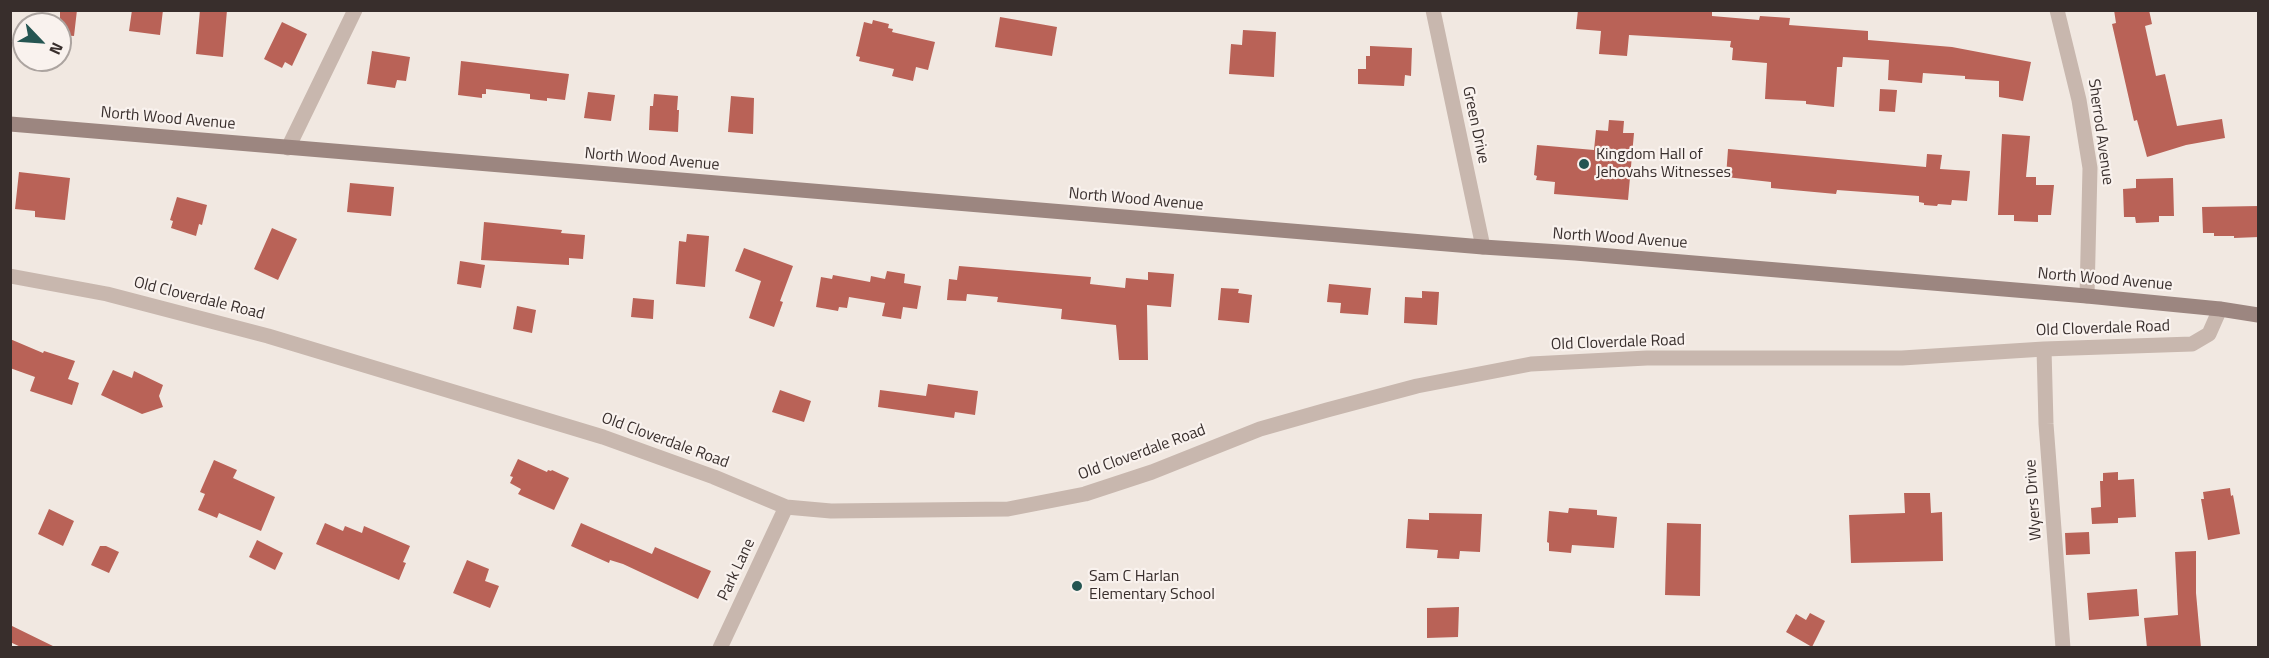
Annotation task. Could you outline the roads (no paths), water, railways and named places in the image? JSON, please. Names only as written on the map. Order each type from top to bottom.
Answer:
[{"type":"main road","name":"North Wood Avenue","points":[[10,124],[2088,296],[2259,315]]},
{"type":"street","points":[[288,148],[355,10]]},
{"type":"street","name":"Green Drive","points":[[1433,10],[1482,247]]},
{"type":"street","name":"Sherrod Avenue","points":[[2057,10],[2079,100],[2090,168],[2088,296]]},
{"type":"street","name":"Old Cloverdale Road","points":[[10,276],[107,294],[268,336],[551,420],[714,477],[786,507],[852,511],[1008,509],[1085,494],[1107,488],[1260,429],[1417,386],[1531,364],[1647,358],[1902,358],[2044,349],[2192,344],[2209,334],[2220,309]]},
{"type":"street","name":"Wyers Drive","points":[[2044,349],[2046,424],[2062,648]]},
{"type":"street","name":"Park Lane","points":[[720,648],[786,507]]},
{"type":"place","name":"Kingdom Hall of Jehovahs Witnesses","points":[[1584,164]]},
{"type":"place","name":"Sam C Harlan Elementary School","points":[[1077,586]]}]
